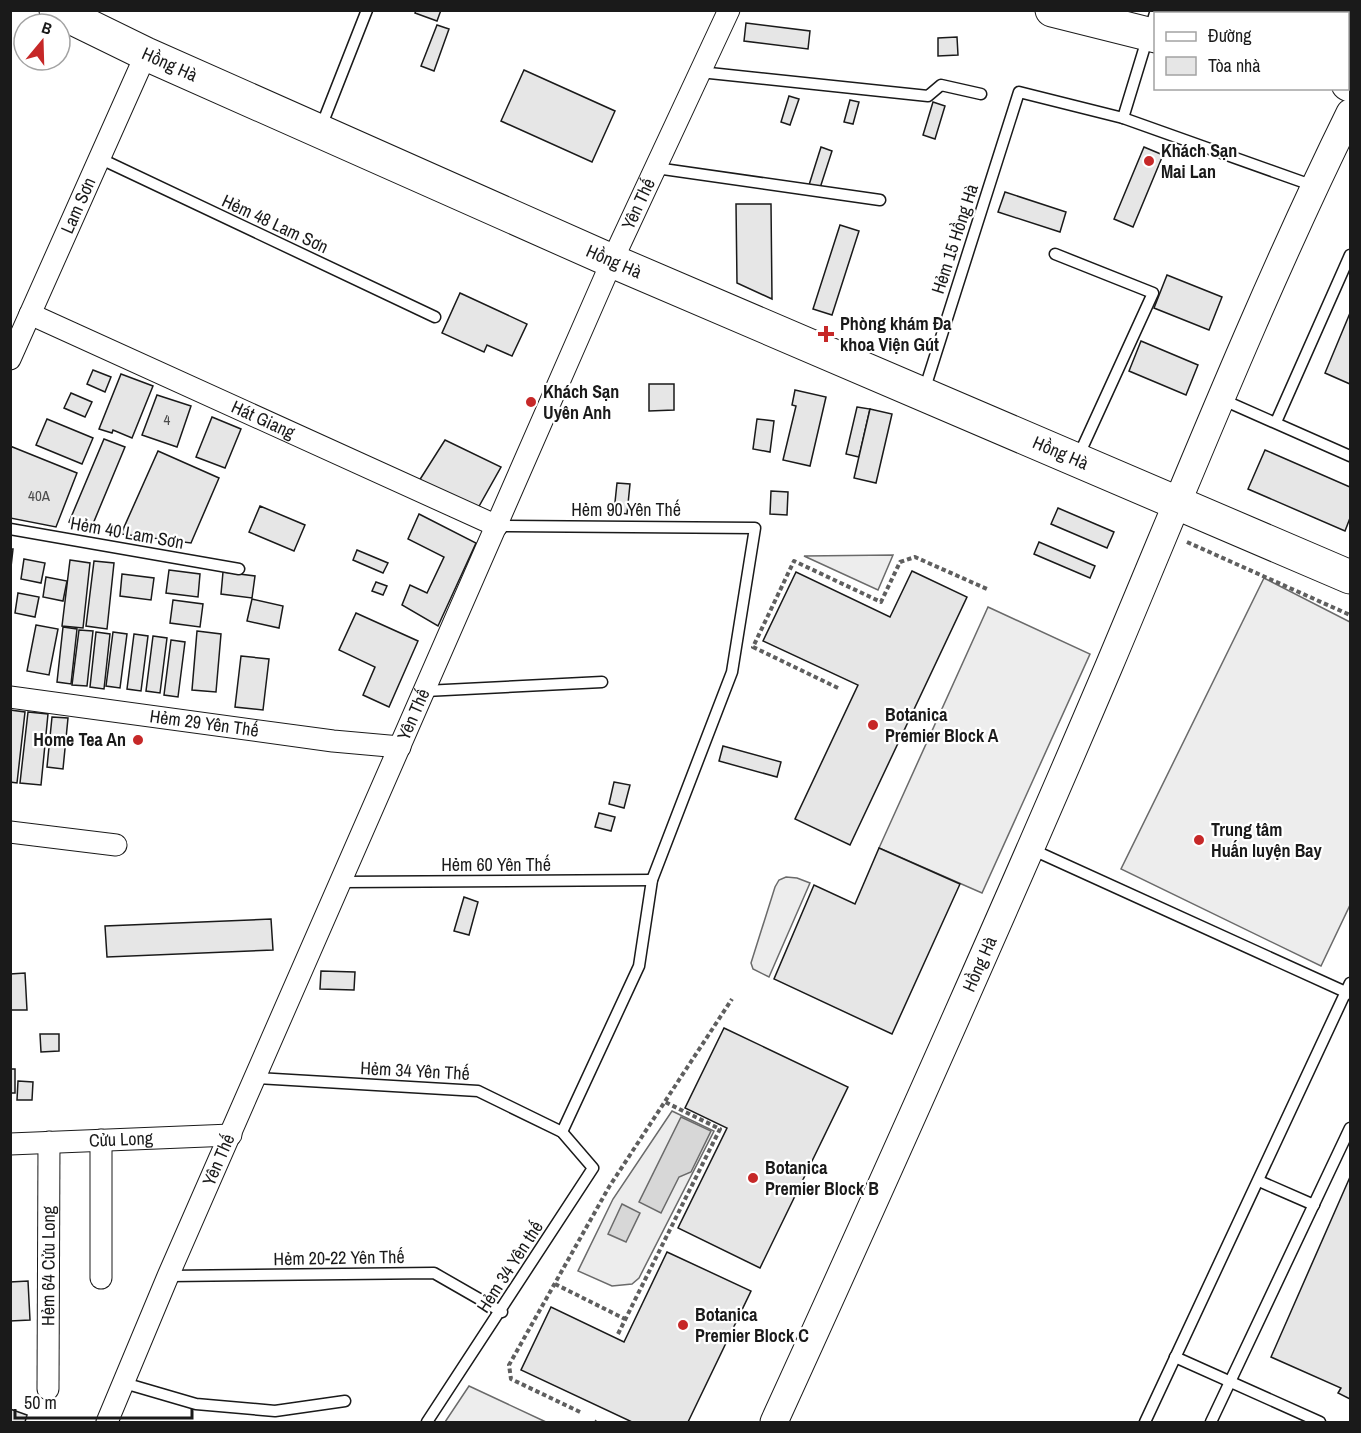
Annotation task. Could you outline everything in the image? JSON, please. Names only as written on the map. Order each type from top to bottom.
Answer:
[{"type":"main road","name":"Hồng Hà","points":[[56,10],[94,23],[146,54],[320,129],[612,261],[1076,460],[1171,517],[1350,578]]},
{"type":"main road","points":[[1052,10],[1153,27]]},
{"type":"street","name":"Yên Thế","points":[[107,1422],[168,1276],[612,261],[729,10]]},
{"type":"street","name":"Lam Sơn","points":[[10,359],[146,54]]},
{"type":"street","name":"Hồng Hà","points":[[774,1422],[909,1126],[1221,399],[1314,186],[1350,113]]},
{"type":"street","name":"Hát Giang","points":[[30,314],[497,526]]},
{"type":"street","name":"Hẻm 29 Yên Thế","points":[[10,697],[333,741],[400,747]]},
{"type":"street","points":[[10,832],[116,845]]},
{"type":"street","name":"Cửu Long","points":[[10,1144],[231,1135]]},
{"type":"street","points":[[101,1140],[101,1278]]},
{"type":"street","name":"Hẻm 64 Cửu Long","points":[[48,1389],[49,1142]]},
{"type":"lane","points":[[320,129],[367,10]]},
{"type":"lane","points":[[1153,27],[1123,118],[1314,186]]},
{"type":"lane","points":[[700,72],[927,96],[940,85],[981,94]]},
{"type":"lane","name":"Hẻm 15 Hồng Hà","points":[[922,395],[1019,92],[1123,118]]},
{"type":"lane","name":"Hẻm 48 Lam Sơn","points":[[101,159],[435,317]]},
{"type":"lane","points":[[656,168],[880,200]]},
{"type":"lane","points":[[1055,254],[1153,293],[1076,460]]},
{"type":"lane","points":[[1276,422],[1350,255]]},
{"type":"lane","points":[[1221,399],[1350,456]]},
{"type":"lane","name":"Hẻm 90 Yên Thế","points":[[497,526],[755,528],[732,672],[652,880]]},
{"type":"lane","name":"Hẻm 40 Lam Sơn","points":[[10,529],[239,569]]},
{"type":"lane","points":[[425,691],[602,682]]},
{"type":"lane","points":[[1029,849],[1349,990],[1144,1422]]},
{"type":"lane","points":[[562,1132],[639,966],[652,880]]},
{"type":"lane","name":"Hẻm 60 Yên Thế","points":[[342,882],[652,880]]},
{"type":"lane","name":"Hẻm 34 Yên Thế","points":[[256,1078],[478,1091],[562,1132]]},
{"type":"lane","points":[[1211,1422],[1350,1128]]},
{"type":"lane","name":"Hẻm 34 Yên thế","points":[[427,1422],[502,1312],[593,1168],[562,1132]]},
{"type":"lane","points":[[1259,1180],[1314,1205]]},
{"type":"lane","name":"Hẻm 20-22 Yên Thế","points":[[168,1276],[434,1273],[502,1312]]},
{"type":"lane","points":[[1175,1357],[1320,1422]]},
{"type":"lane","points":[[123,1383],[196,1404],[275,1412],[345,1401]]},
{"type":"path","points":[[1171,517],[1350,615]]},
{"type":"path","points":[[838,688],[753,647],[794,561],[881,602],[900,562],[915,557],[987,589]]},
{"type":"path","points":[[580,1412],[518,1382],[508,1375],[509,1365],[609,1187],[732,999]]},
{"type":"path","points":[[618,1334],[720,1129],[665,1102]]},
{"type":"path","points":[[555,1284],[625,1318]]},
{"type":"shaded area","points":[[893,555],[878,590],[804,556]]},
{"type":"shaded area","points":[[1264,578],[1350,622],[1350,905],[1321,966],[1121,869]]},
{"type":"shaded area","points":[[988,607],[1090,654],[982,893],[879,848]]},
{"type":"shaded area","points":[[786,877],[810,883],[769,977],[753,969],[751,963],[775,887],[779,880]]},
{"type":"shaded area","points":[[672,1111],[714,1131],[639,1278],[632,1284],[612,1286],[578,1271],[613,1199]]},
{"type":"shaded area","points":[[681,1117],[711,1131],[691,1172],[679,1177],[661,1213],[639,1202]]},
{"type":"shaded area","points":[[622,1204],[640,1213],[626,1242],[608,1234]]},
{"type":"shaded area","points":[[469,1386],[546,1422],[445,1422]]},
{"type":"building","points":[[416,10],[441,10],[437,21],[415,13]]},
{"type":"building","points":[[746,23],[810,31],[808,49],[744,41]]},
{"type":"building","points":[[437,25],[449,29],[434,71],[421,66]]},
{"type":"building","points":[[957,37],[958,55],[938,56],[938,38]]},
{"type":"building","points":[[524,70],[615,111],[592,162],[501,121]]},
{"type":"building","points":[[789,96],[799,99],[790,125],[781,122]]},
{"type":"building","points":[[850,100],[859,102],[853,124],[844,122]]},
{"type":"building","points":[[933,102],[945,106],[935,139],[923,135]]},
{"type":"building","points":[[821,147],[832,151],[820,188],[809,185]]},
{"type":"building","points":[[1144,147],[1163,155],[1133,227],[1114,219]]},
{"type":"building","points":[[1005,192],[1066,212],[1060,232],[998,212]]},
{"type":"building","points":[[736,204],[771,204],[772,299],[737,283]]},
{"type":"building","points":[[840,225],[859,231],[832,315],[813,309]]},
{"type":"building","points":[[1167,275],[1222,297],[1209,330],[1154,308]]},
{"type":"building","points":[[460,293],[527,324],[512,356],[487,345],[484,352],[442,333]]},
{"type":"building","points":[[1350,313],[1350,384],[1325,373]]},
{"type":"building","points":[[1141,341],[1198,365],[1186,395],[1129,371]]},
{"type":"building","points":[[93,370],[111,377],[105,392],[87,384]]},
{"type":"building","points":[[121,374],[153,386],[132,438],[113,430],[112,433],[99,429]]},
{"type":"building","points":[[649,384],[674,384],[674,410],[649,411]]},
{"type":"building","points":[[795,390],[826,397],[810,466],[783,460],[796,406],[792,405]]},
{"type":"building","points":[[71,393],[92,402],[85,417],[64,408]]},
{"type":"building","points":[[157,395],[191,406],[177,447],[142,435]]},
{"type":"building","points":[[857,407],[870,409],[859,457],[846,454]]},
{"type":"building","points":[[870,409],[892,414],[876,483],[854,478]]},
{"type":"building","points":[[212,417],[241,429],[225,468],[196,457]]},
{"type":"building","points":[[47,419],[93,438],[82,464],[36,445]]},
{"type":"building","points":[[757,419],[774,421],[770,452],[753,449]]},
{"type":"building","points":[[104,439],[125,447],[90,531],[69,522]]},
{"type":"building","points":[[445,440],[501,467],[478,508],[419,481]]},
{"type":"building","points":[[10,446],[77,473],[56,527],[10,518]]},
{"type":"building","points":[[1265,450],[1350,487],[1350,518],[1345,531],[1248,489]]},
{"type":"building","points":[[158,451],[219,478],[191,543],[121,534]]},
{"type":"building","points":[[617,483],[630,484],[627,514],[614,512]]},
{"type":"building","points":[[771,491],[788,492],[787,515],[770,514]]},
{"type":"building","points":[[260,506],[305,525],[294,551],[249,532]]},
{"type":"building","points":[[1058,508],[1114,532],[1107,548],[1051,524]]},
{"type":"building","points":[[419,514],[476,543],[438,626],[402,605],[410,585],[427,593],[444,557],[408,539]]},
{"type":"building","points":[[1039,542],[1095,566],[1090,578],[1034,554]]},
{"type":"building","points":[[10,549],[13,549],[10,576]]},
{"type":"building","points":[[357,550],[388,563],[383,573],[353,560]]},
{"type":"building","points":[[24,559],[45,563],[41,583],[21,579]]},
{"type":"building","points":[[70,560],[90,563],[83,628],[62,626]]},
{"type":"building","points":[[94,561],[114,563],[107,629],[86,626]]},
{"type":"building","points":[[169,570],[200,574],[198,597],[166,593]]},
{"type":"building","name":"Botanica Premier Block A","points":[[912,571],[967,597],[850,845],[795,819],[858,685],[763,641],[796,572],[890,617]]},
{"type":"building","points":[[223,572],[255,576],[252,598],[221,594]]},
{"type":"building","points":[[122,574],[154,578],[151,600],[120,596]]},
{"type":"building","points":[[46,577],[67,581],[63,601],[43,597]]},
{"type":"building","points":[[376,582],[387,586],[383,595],[372,591]]},
{"type":"building","points":[[18,593],[39,597],[35,617],[15,613]]},
{"type":"building","points":[[252,599],[283,606],[279,628],[247,621]]},
{"type":"building","points":[[173,600],[203,604],[200,627],[170,623]]},
{"type":"building","points":[[356,613],[418,641],[389,707],[363,695],[375,667],[339,650]]},
{"type":"building","points":[[36,625],[58,629],[49,675],[27,671]]},
{"type":"building","points":[[63,627],[77,629],[71,684],[57,682]]},
{"type":"building","points":[[79,630],[93,631],[87,686],[72,685]]},
{"type":"building","points":[[197,631],[221,634],[216,692],[192,690]]},
{"type":"building","points":[[96,632],[110,634],[104,689],[90,687]]},
{"type":"building","points":[[113,632],[127,634],[120,688],[106,686]]},
{"type":"building","points":[[134,634],[148,636],[141,691],[127,689]]},
{"type":"building","points":[[153,636],[167,638],[160,693],[146,691]]},
{"type":"building","points":[[171,640],[185,642],[178,697],[164,695]]},
{"type":"building","points":[[241,656],[269,659],[263,710],[235,707]]},
{"type":"building","points":[[10,710],[25,712],[17,783],[10,782]]},
{"type":"building","points":[[28,712],[48,714],[41,785],[20,783]]},
{"type":"building","points":[[52,717],[68,718],[63,769],[47,767]]},
{"type":"building","points":[[723,746],[781,762],[777,777],[719,761]]},
{"type":"building","points":[[614,782],[630,785],[624,808],[609,804]]},
{"type":"building","points":[[599,813],[615,817],[611,831],[595,827]]},
{"type":"building","points":[[879,848],[960,884],[892,1034],[774,979],[814,885],[855,904]]},
{"type":"building","points":[[464,897],[478,902],[469,935],[454,931]]},
{"type":"building","points":[[271,919],[273,950],[107,957],[105,926]]},
{"type":"building","points":[[321,971],[355,972],[354,990],[320,989]]},
{"type":"building","points":[[25,973],[27,1010],[10,1010],[10,974]]},
{"type":"building","name":"Botanica Premier Block B","points":[[724,1028],[848,1087],[760,1268],[678,1228],[727,1128],[685,1108]]},
{"type":"building","points":[[40,1034],[59,1034],[59,1051],[41,1052]]},
{"type":"building","points":[[10,1069],[15,1069],[15,1093],[10,1093]]},
{"type":"building","points":[[18,1081],[33,1082],[32,1100],[17,1100]]},
{"type":"building","points":[[1350,1177],[1350,1399],[1338,1393],[1341,1388],[1271,1357]]},
{"type":"building","name":"Botanica Premier Block C","points":[[667,1252],[751,1291],[688,1422],[632,1422],[521,1370],[551,1307],[624,1342]]},
{"type":"building","points":[[28,1281],[30,1320],[10,1321],[10,1282]]},
{"type":"building","points":[[10,1409],[27,1415],[25,1422],[10,1422]]},
{"type":"place","name":"Khách Sạn Mai Lan","points":[[1149,161]]},
{"type":"place","name":"Phòng khám Đa khoa Viện Gút","points":[[826,334]]},
{"type":"place","name":"Khách Sạn Uyên Anh","points":[[531,402]]},
{"type":"place","name":"Botanica Premier Block A","points":[[873,725]]},
{"type":"place","name":"Home Tea An","points":[[138,740]]},
{"type":"place","name":"Trung tâm Huấn luyện Bay","points":[[1199,840]]},
{"type":"place","name":"Botanica Premier Block B","points":[[753,1178]]},
{"type":"place","name":"Botanica Premier Block C","points":[[683,1325]]}]
